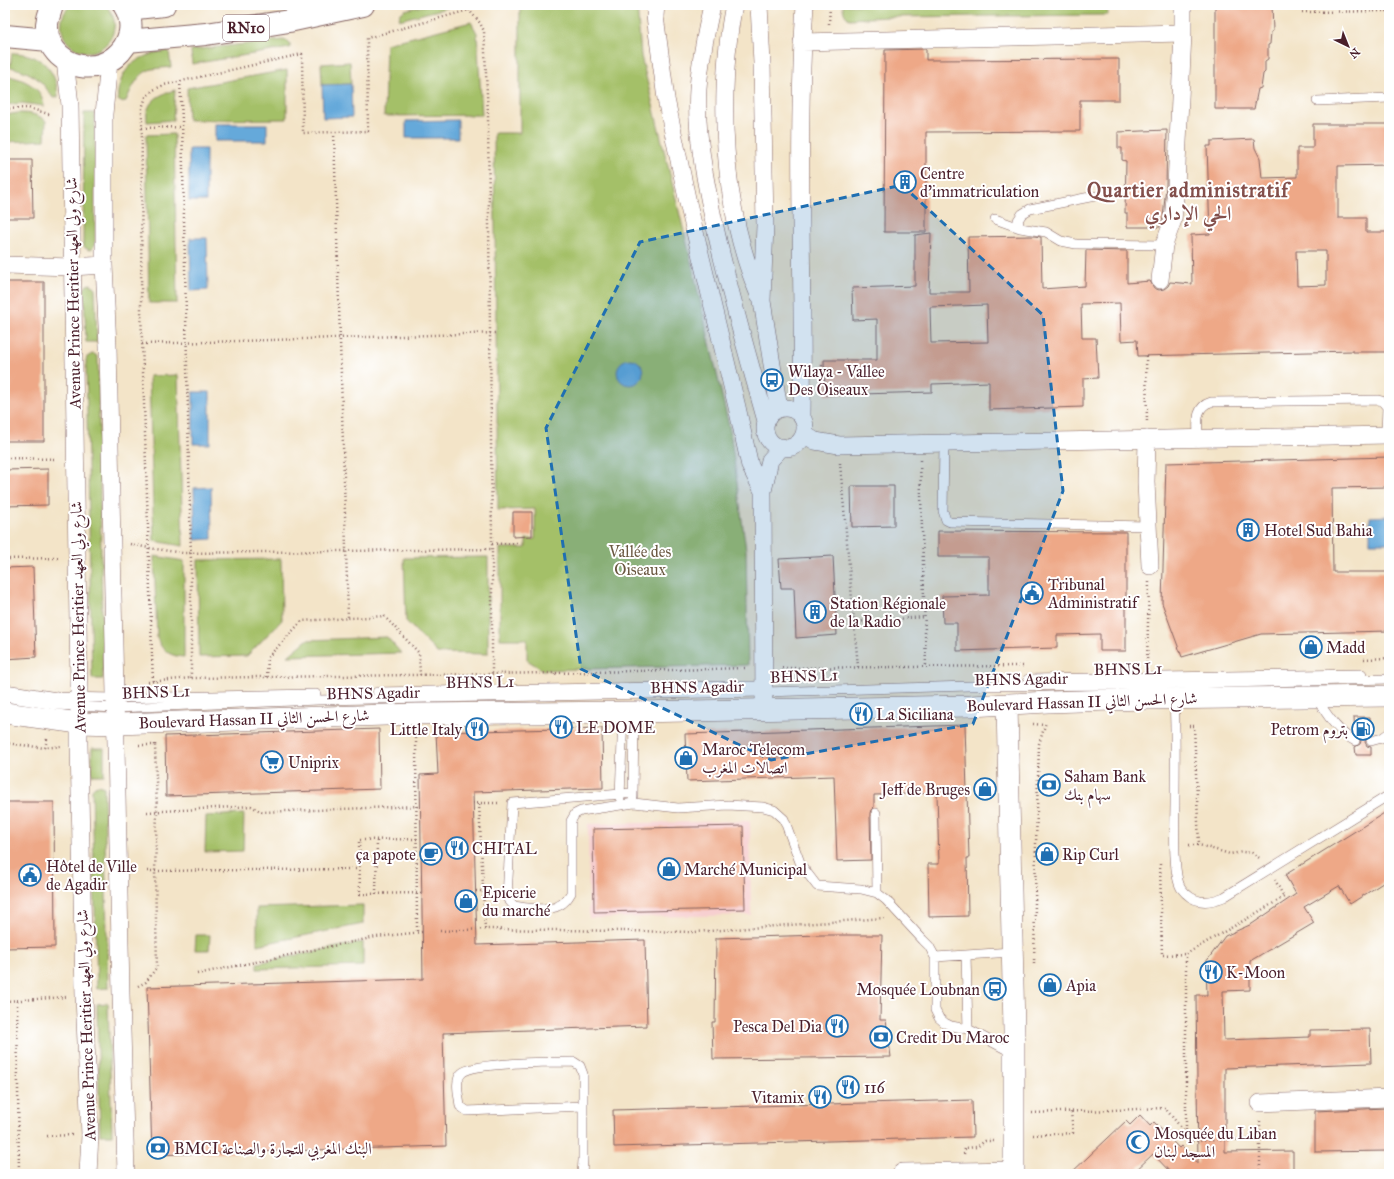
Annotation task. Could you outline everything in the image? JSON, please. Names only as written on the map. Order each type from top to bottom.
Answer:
[{"type":"main road","points":[[52,5],[48,16],[47,28],[49,40],[56,51],[65,60],[77,66],[88,67],[99,66],[109,62],[122,49],[127,41],[129,20],[125,7],[164,5]]},
{"type":"main road","name":"RN10","points":[[127,41],[206,34],[289,21],[363,5]]},
{"type":"main road","points":[[5,36],[49,40]]},
{"type":"street","points":[[656,5],[655,16],[666,99],[688,203],[750,466],[763,491]]},
{"type":"street","points":[[712,5],[705,37],[698,89],[699,126],[706,188],[728,285],[766,421],[765,430],[768,438],[774,444],[782,447],[791,447],[799,442],[804,434],[805,426],[802,417],[800,226],[802,42],[805,5]]},
{"type":"street","points":[[734,5],[726,64],[724,122],[727,172],[741,245],[762,301]]},
{"type":"street","points":[[759,5],[762,63],[765,225],[762,301],[779,408]]},
{"type":"street","points":[[1160,280],[1164,245],[1173,220],[1178,148],[1183,5]]},
{"type":"street","points":[[802,42],[1183,33]]},
{"type":"street","name":"Avenue Prince Heritier شارع ولي العهد","points":[[65,60],[70,106],[72,267],[75,347],[84,996],[90,1135],[88,1174]]},
{"type":"street","name":"Avenue Prince Heritier شارع ولي العهد","points":[[109,62],[104,114],[104,265],[108,346],[126,1174]]},
{"type":"street","points":[[5,265],[72,267],[104,265]]},
{"type":"street","points":[[766,421],[771,413],[779,408],[788,408],[796,411],[802,417]]},
{"type":"street","points":[[804,434],[815,441],[839,445],[1388,435]]},
{"type":"street","points":[[1147,439],[1146,482],[1150,566]]},
{"type":"street","points":[[764,696],[763,491],[770,460],[782,447]]},
{"type":"street","name":"Boulevard Hassan II شارع الحسن الثاني","points":[[79,709],[416,714],[629,712],[764,696],[970,706],[1048,702],[1389,696]]},
{"type":"street","points":[[903,1174],[1014,1173],[1014,1053],[1007,704]]},
{"type":"street","points":[[5,713],[79,709]]},
{"type":"street","points":[[1260,1102],[1389,1098]]},
{"type":"lane","points":[[1318,101],[1389,98]]},
{"type":"lane","points":[[1020,228],[1018,220],[1022,214],[1030,209],[1095,196]]},
{"type":"lane","points":[[995,219],[1020,228],[1046,232],[1061,241],[1076,244],[1164,245]]},
{"type":"lane","points":[[1198,438],[1198,413],[1205,404],[1211,402],[1378,400],[1382,401],[1387,407],[1388,435]]},
{"type":"lane","points":[[944,443],[943,511],[946,520],[950,522],[1149,526]]},
{"type":"lane","name":"BHNS Agadir","points":[[116,710],[555,689],[764,696],[1147,676],[1389,673]]},
{"type":"lane","name":"BHNS L1","points":[[116,710],[318,700],[764,696],[969,686],[1389,679]]},
{"type":"lane","points":[[5,689],[57,697],[79,709]]},
{"type":"lane","points":[[5,697],[79,709]]},
{"type":"lane","points":[[1315,697],[1335,726],[1346,736],[1355,740]]},
{"type":"lane","points":[[1174,699],[1175,846],[1177,874],[1180,886],[1188,896],[1200,902],[1212,902],[1224,897],[1389,795]]},
{"type":"lane","points":[[629,712],[634,803]]},
{"type":"lane","points":[[620,806],[620,793],[629,712]]},
{"type":"lane","points":[[1371,741],[1382,738],[1389,733]]},
{"type":"lane","points":[[633,793],[512,803],[507,898],[514,906],[530,908],[556,907],[566,902],[572,892],[570,821],[575,814],[581,811],[634,803],[678,808],[728,805],[763,807],[774,810],[784,819],[801,865],[817,886],[861,889],[876,893],[886,900],[929,946],[935,957],[935,1010],[937,1015],[945,1023],[951,1026],[968,1029],[1014,1053]]},
{"type":"lane","points":[[876,814],[876,893]]},
{"type":"lane","points":[[935,957],[1012,952]]},
{"type":"lane","points":[[966,955],[968,1029]]},
{"type":"lane","points":[[582,1174],[583,1106],[583,1074],[580,1066],[574,1062],[476,1067],[462,1073],[458,1079],[460,1106],[468,1111],[583,1106]]},
{"type":"path","points":[[485,5],[366,38],[368,131],[303,133],[302,54],[180,81],[153,90],[146,98],[142,108],[142,344],[496,333]]},
{"type":"path","points":[[469,10],[480,23],[484,31],[488,115],[492,674]]},
{"type":"path","points":[[1302,12],[1389,11]]},
{"type":"path","points":[[180,81],[190,553],[190,678]]},
{"type":"path","points":[[5,109],[28,108],[52,115]]},
{"type":"path","points":[[142,128],[182,127]]},
{"type":"path","points":[[334,132],[348,618]]},
{"type":"path","points":[[1146,356],[1147,439]]},
{"type":"path","points":[[919,444],[926,667]]},
{"type":"path","points":[[839,445],[858,668]]},
{"type":"path","points":[[5,458],[57,459]]},
{"type":"path","points":[[112,540],[149,548],[183,553],[492,549]]},
{"type":"path","points":[[492,544],[520,543]]},
{"type":"path","points":[[5,559],[59,558]]},
{"type":"path","points":[[1147,666],[1150,566]]},
{"type":"path","points":[[267,677],[268,657],[302,621],[384,616],[419,653],[420,675]]},
{"type":"path","points":[[854,622],[925,617]]},
{"type":"path","points":[[1358,659],[1389,658]]},
{"type":"path","points":[[153,681],[190,678],[492,674],[764,668],[1023,666]]},
{"type":"path","points":[[555,689],[556,672]]},
{"type":"path","points":[[1034,970],[1039,744],[1044,725],[1049,716],[1048,702]]},
{"type":"path","points":[[1175,725],[1194,726],[1199,845]]},
{"type":"path","points":[[416,736],[419,806],[417,839],[417,932]]},
{"type":"path","points":[[5,743],[45,748]]},
{"type":"path","points":[[155,745],[157,811],[155,871],[157,967]]},
{"type":"path","points":[[473,803],[512,803]]},
{"type":"path","points":[[479,803],[485,929]]},
{"type":"path","points":[[147,812],[251,806],[262,812],[419,806]]},
{"type":"path","points":[[417,839],[359,840],[360,894],[422,893]]},
{"type":"path","points":[[376,840],[376,894]]},
{"type":"path","points":[[1160,862],[1162,955],[1186,954],[1284,897],[1269,869],[1259,857],[1252,853],[1244,852],[1230,854],[1199,845],[1175,846]]},
{"type":"path","points":[[147,871],[359,870]]},
{"type":"path","points":[[476,891],[483,891]]},
{"type":"path","points":[[440,931],[485,929],[694,932],[901,917]]},
{"type":"path","points":[[197,974],[376,937],[422,932]]},
{"type":"path","points":[[1186,954],[1186,1134]]},
{"type":"path","points":[[5,1001],[59,998]]},
{"type":"path","points":[[17,1001],[19,1174]]},
{"type":"path","points":[[1260,1102],[1260,1174]]},
{"type":"path","points":[[1032,1105],[1032,1120]]},
{"type":"path","points":[[1032,1113],[1165,1108],[1192,1141],[1260,1139]]},
{"type":"path","points":[[1033,1135],[1073,1133],[1071,1112]]},
{"type":"path","points":[[1033,1128],[1033,1142]]},
{"type":"path","points":[[47,1136],[90,1135]]},
{"type":"highlighted area","points":[[902,185],[1043,315],[1063,491],[973,724],[771,760],[581,669],[546,428],[640,242]]},
{"type":"shaded area","name":"Marché Municipal","points":[[750,821],[751,915],[589,918],[588,824]]},
{"type":"green space","points":[[71,5],[105,5],[112,14],[114,24],[113,33],[102,48],[93,52],[83,52],[73,47],[66,40],[63,33],[62,19],[66,10]]},
{"type":"green space","points":[[426,5],[458,5],[399,20],[400,14],[405,10]]},
{"type":"green space","name":"Vallée des Oiseaux","points":[[520,5],[637,5],[641,56],[687,244],[730,431],[746,550],[748,665],[543,670],[527,660],[527,639],[500,639],[500,548],[526,548],[526,539],[535,539],[535,509],[498,510],[494,133],[520,133]]},
{"type":"green space","points":[[843,5],[886,5],[887,7],[1107,5],[1108,15],[887,17],[849,19],[844,13]]},
{"type":"green space","points":[[471,22],[477,33],[482,115],[384,116],[386,44]]},
{"type":"green space","points":[[282,40],[288,41],[290,48],[192,64],[191,50]]},
{"type":"green space","points":[[169,51],[171,67],[147,71],[136,82],[126,101],[121,102],[118,100],[118,90],[123,76],[132,64],[145,56]]},
{"type":"green space","points":[[12,53],[31,56],[45,64],[54,78],[58,97],[53,98],[35,77],[24,71],[10,67]]},
{"type":"green space","points":[[350,62],[351,84],[322,85],[321,64]]},
{"type":"green space","points":[[287,70],[287,119],[188,120],[187,88]]},
{"type":"green space","points":[[5,75],[25,81],[36,88],[40,93],[44,106],[22,103],[5,105]]},
{"type":"green space","points":[[175,90],[173,120],[147,122],[147,110],[152,101],[163,94]]},
{"type":"green space","points":[[18,113],[33,114],[46,121],[45,140],[5,142],[5,115]]},
{"type":"green space","points":[[84,113],[95,113],[95,244],[92,249],[89,250],[84,247],[83,244]]},
{"type":"green space","points":[[174,134],[177,303],[149,303],[146,135]]},
{"type":"green space","points":[[90,284],[95,288],[97,342],[86,342],[84,289]]},
{"type":"green space","points":[[92,354],[96,355],[98,359],[103,679],[92,679],[86,360],[87,357]]},
{"type":"green space","points":[[178,375],[183,546],[154,541],[149,376]]},
{"type":"green space","points":[[154,556],[184,561],[184,657],[175,656],[164,650],[157,638]]},
{"type":"green space","points":[[488,557],[488,654],[437,653],[406,621],[404,558]]},
{"type":"green space","points":[[281,559],[282,620],[247,656],[199,657],[198,560]]},
{"type":"green space","points":[[387,637],[401,653],[288,656],[307,640]]},
{"type":"green space","points":[[92,748],[104,748],[104,775],[92,775]]},
{"type":"green space","points":[[98,785],[104,787],[108,988],[97,989],[92,789]]},
{"type":"green space","points":[[244,814],[243,851],[205,852],[206,816]]},
{"type":"green space","points":[[363,905],[363,924],[257,945],[257,908]]},
{"type":"green space","points":[[196,935],[210,935],[209,950],[195,950]]},
{"type":"green space","points":[[363,942],[363,966],[257,969],[257,963]]},
{"type":"green space","points":[[108,1003],[112,1135],[100,1135],[97,1004]]},
{"type":"water","points":[[351,84],[352,117],[323,118],[322,85]]},
{"type":"water","points":[[458,120],[458,138],[406,138],[406,121]]},
{"type":"water","points":[[215,124],[267,124],[267,141],[215,141]]},
{"type":"water","points":[[189,149],[206,149],[206,201],[189,201]]},
{"type":"water","points":[[190,238],[207,238],[208,290],[191,291]]},
{"type":"water","points":[[630,359],[639,363],[643,372],[639,381],[630,385],[621,381],[617,372],[621,363]]},
{"type":"water","points":[[193,392],[210,392],[210,444],[193,444]]},
{"type":"water","points":[[211,487],[212,539],[195,540],[194,488]]},
{"type":"water","points":[[1389,516],[1389,543],[1370,543],[1370,517]]},
{"type":"building","points":[[1215,5],[1272,5],[1273,31],[1271,32],[1270,44],[1268,45],[1268,59],[1265,61],[1265,72],[1263,74],[1261,88],[1258,89],[1254,109],[1215,109]]},
{"type":"building","name":"Centre d'immatriculation","points":[[926,49],[926,60],[1119,59],[1119,100],[1080,100],[1080,131],[926,132],[926,232],[884,232],[885,50]]},
{"type":"building","points":[[1313,124],[1389,124],[1389,165],[1338,166],[1338,218],[1366,218],[1366,232],[1389,232],[1389,352],[1353,351],[1138,356],[1137,340],[1121,341],[1120,303],[1081,304],[1082,338],[1096,338],[1098,378],[1083,379],[1083,407],[989,410],[989,382],[932,384],[932,392],[825,395],[824,360],[877,360],[877,319],[853,320],[852,288],[915,286],[915,235],[931,233],[929,292],[969,292],[968,237],[1041,237],[1042,289],[1085,286],[1086,250],[1127,251],[1127,283],[1150,281],[1154,288],[1159,290],[1164,289],[1170,282],[1192,284],[1191,235],[1210,234],[1207,146],[1211,146],[1211,141],[1254,139],[1255,148],[1260,158],[1262,178],[1297,177],[1297,148],[1313,148]],"holes":[[[1296,251],[1326,251],[1326,285],[1297,286]],[[987,305],[988,342],[931,343],[930,307]]]},
{"type":"building","points":[[1167,130],[1166,185],[1163,218],[1160,227],[1127,227],[1127,213],[1125,213],[1126,161],[1122,160],[1122,148],[1118,148],[1118,132]]},
{"type":"building","points":[[5,160],[32,160],[33,218],[5,218]]},
{"type":"building","points":[[5,282],[44,282],[44,441],[5,441]]},
{"type":"building","name":"Hotel Sud Bahia","points":[[1389,457],[1389,487],[1332,488],[1333,572],[1389,572],[1389,631],[1261,634],[1182,657],[1162,603],[1166,463]]},
{"type":"building","points":[[48,469],[48,505],[5,506],[5,470]]},
{"type":"building","points":[[851,486],[894,486],[894,526],[852,527]]},
{"type":"building","points":[[513,512],[532,512],[532,536],[513,537]]},
{"type":"building","points":[[938,531],[1126,532],[1126,651],[1100,651],[1100,634],[1057,635],[1057,648],[957,651],[957,623],[943,623],[942,596],[989,595],[989,557],[938,557]]},
{"type":"building","name":"Station Régionale de la Radio","points":[[833,556],[837,635],[796,638],[794,588],[781,588],[779,559]]},
{"type":"building","points":[[33,567],[36,657],[5,659],[5,568]]},
{"type":"building","name":"Petrom بتروم","points":[[1354,717],[1370,717],[1371,735],[1366,737],[1365,742],[1367,746],[1371,747],[1371,755],[1356,755],[1355,747],[1360,744],[1361,741],[1355,734]]},
{"type":"building","points":[[965,725],[969,858],[967,858],[968,916],[929,917],[928,864],[939,864],[937,793],[874,795],[874,807],[870,813],[871,860],[837,861],[834,776],[687,781],[685,734]]},
{"type":"building","points":[[602,728],[603,788],[473,792],[477,945],[645,940],[647,1026],[443,1033],[446,1146],[152,1155],[147,987],[423,979],[420,775],[438,774],[436,732]]},
{"type":"building","name":"Uniprix","points":[[379,729],[380,789],[166,796],[165,736]]},
{"type":"building","name":"Hôtel de Ville de Agadir","points":[[5,802],[54,802],[55,947],[5,948]]},
{"type":"building","points":[[1389,810],[1389,879],[1350,904],[1339,886],[1304,907],[1314,923],[1250,961],[1250,990],[1223,991],[1224,1040],[1310,1037],[1310,1030],[1370,1029],[1371,1063],[1225,1068],[1225,1152],[1293,1151],[1293,1174],[1172,1174],[1153,1154],[1132,1174],[1070,1174],[1126,1121],[1130,1125],[1140,1115],[1150,1126],[1154,1122],[1179,1148],[1181,1146],[1198,1164],[1196,995],[1207,995],[1206,962],[1225,936],[1252,924],[1296,894],[1285,875]]},
{"type":"building","name":"Marché Municipal","points":[[743,826],[745,909],[594,912],[593,829]]},
{"type":"building","points":[[882,935],[880,1020],[886,1020],[891,1057],[713,1059],[712,1022],[715,1022],[716,938]]},
{"type":"building","points":[[972,1100],[973,1137],[614,1147],[613,1110]]},
{"type":"building","points":[[1386,1108],[1386,1124],[1389,1124],[1389,1151],[1315,1152],[1315,1111]]},
{"type":"place","name":"Centre d'immatriculation","points":[[905,182]]},
{"type":"place","name":"Wilaya - Vallee Des Oiseaux","points":[[772,380]]},
{"type":"place","name":"Hotel Sud Bahia","points":[[1248,530]]},
{"type":"place","name":"Tribunal Administratif","points":[[1032,593]]},
{"type":"place","name":"Station Régionale de la Radio","points":[[815,612]]},
{"type":"place","name":"Madd","points":[[1311,647]]},
{"type":"place","name":"La Siciliana","points":[[861,714]]},
{"type":"place","name":"LE DOME","points":[[561,727]]},
{"type":"place","name":"Little Italy","points":[[477,729]]},
{"type":"place","name":"Petrom بتروم","points":[[1363,729]]},
{"type":"place","name":"Maroc Telecom اتصالات المغرب","points":[[686,758]]},
{"type":"place","name":"Uniprix","points":[[272,762]]},
{"type":"place","name":"Saham Bank سهام بنك","points":[[1049,785]]},
{"type":"place","name":"Jeff de Bruges","points":[[985,789]]},
{"type":"place","name":"CHITAL","points":[[457,848]]},
{"type":"place","name":"ça papote","points":[[431,854]]},
{"type":"place","name":"Rip Curl","points":[[1047,854]]},
{"type":"place","name":"Marché Municipal","points":[[669,869]]},
{"type":"place","name":"Hôtel de Ville de Agadir","points":[[30,875]]},
{"type":"place","name":"Epicerie du marché","points":[[466,901]]},
{"type":"place","name":"K-Moon","points":[[1211,972]]},
{"type":"place","name":"Apia","points":[[1050,985]]},
{"type":"place","name":"Mosquée Loubnan","points":[[995,989]]},
{"type":"place","name":"Pesca Del Dia","points":[[837,1026]]},
{"type":"place","name":"Credit Du Maroc","points":[[881,1037]]},
{"type":"place","name":"116","points":[[848,1087]]},
{"type":"place","name":"Vitamix","points":[[820,1097]]},
{"type":"place","name":"Mosquée du Liban المسجد لبنان","points":[[1138,1142]]},
{"type":"place","name":"BMCI البنك المغربي للتجارة والصناعة","points":[[158,1148]]},
{"type":"district","name":"Quartier administratif الحي الإداري","points":[[1188,202]]}]
